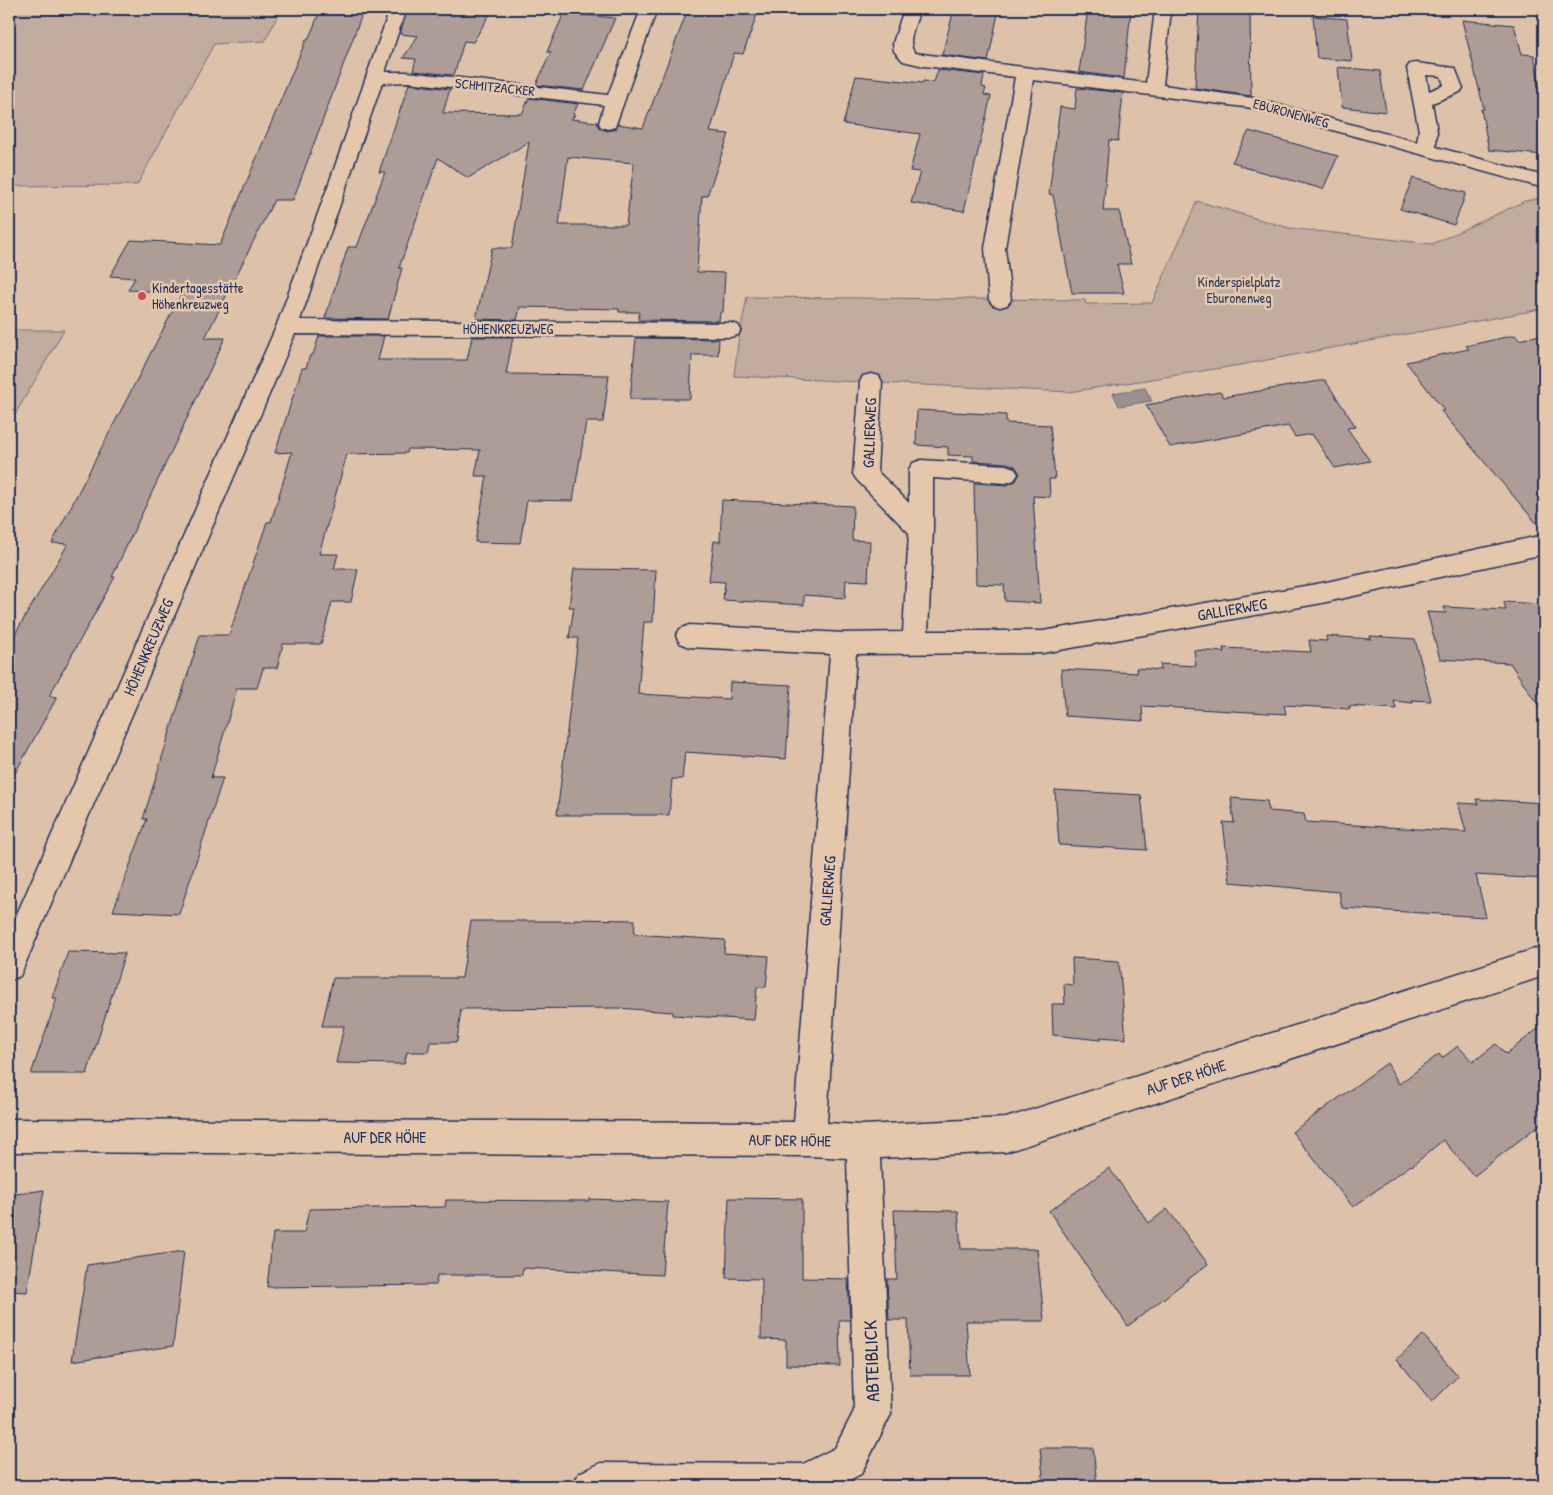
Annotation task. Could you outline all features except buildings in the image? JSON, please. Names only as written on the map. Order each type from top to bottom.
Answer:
[{"type":"street","name":"HÖHENKREUZWEG","points":[[9,966],[287,327],[309,269],[398,9]]},
{"type":"street","points":[[608,123],[649,9]]},
{"type":"street","name":"EBURONENWEG","points":[[912,9],[902,43],[903,51],[910,57],[924,61],[1253,103],[1544,182]]},
{"type":"street","points":[[1154,89],[1163,9]]},
{"type":"street","points":[[1000,300],[995,248],[1025,74]]},
{"type":"street","name":"SCHMITZACKER","points":[[375,78],[408,77],[615,101]]},
{"type":"street","points":[[1423,100],[1428,131],[1426,149]]},
{"type":"street","name":"HÖHENKREUZWEG","points":[[287,327],[730,330]]},
{"type":"street","name":"GALLIERWEG","points":[[871,382],[865,474],[921,530]]},
{"type":"street","points":[[916,642],[921,530],[921,469],[1006,474]]},
{"type":"street","name":"GALLIERWEG","points":[[689,636],[844,644],[1043,642],[1322,593],[1544,545]]},
{"type":"street","name":"GALLIERWEG","points":[[809,1139],[844,644]]},
{"type":"street","name":"AUF DER HÖHE","points":[[9,1136],[809,1139],[863,1142],[1006,1135],[1544,961]]},
{"type":"street","name":"ABTEIBLICK","points":[[592,1486],[601,1482],[805,1482],[848,1460],[873,1414],[863,1142]]},
{"type":"green space","points":[[9,9],[281,9],[265,41],[214,44],[137,185],[9,186]]},
{"type":"green space","name":"Kinderspielplatz Eburonenweg","points":[[1544,199],[1544,308],[1526,312],[1240,365],[1070,392],[734,376],[747,297],[1085,300],[1086,304],[1152,303],[1197,201],[1289,228],[1432,244],[1525,201]]},
{"type":"green space","points":[[9,330],[64,330],[9,425]]},
{"type":"shaded area","points":[[1145,388],[1152,401],[1119,406],[1113,393]]},
{"type":"place","name":"Kindertagesstätte Höhenkreuzweg","points":[[142,296]]}]
